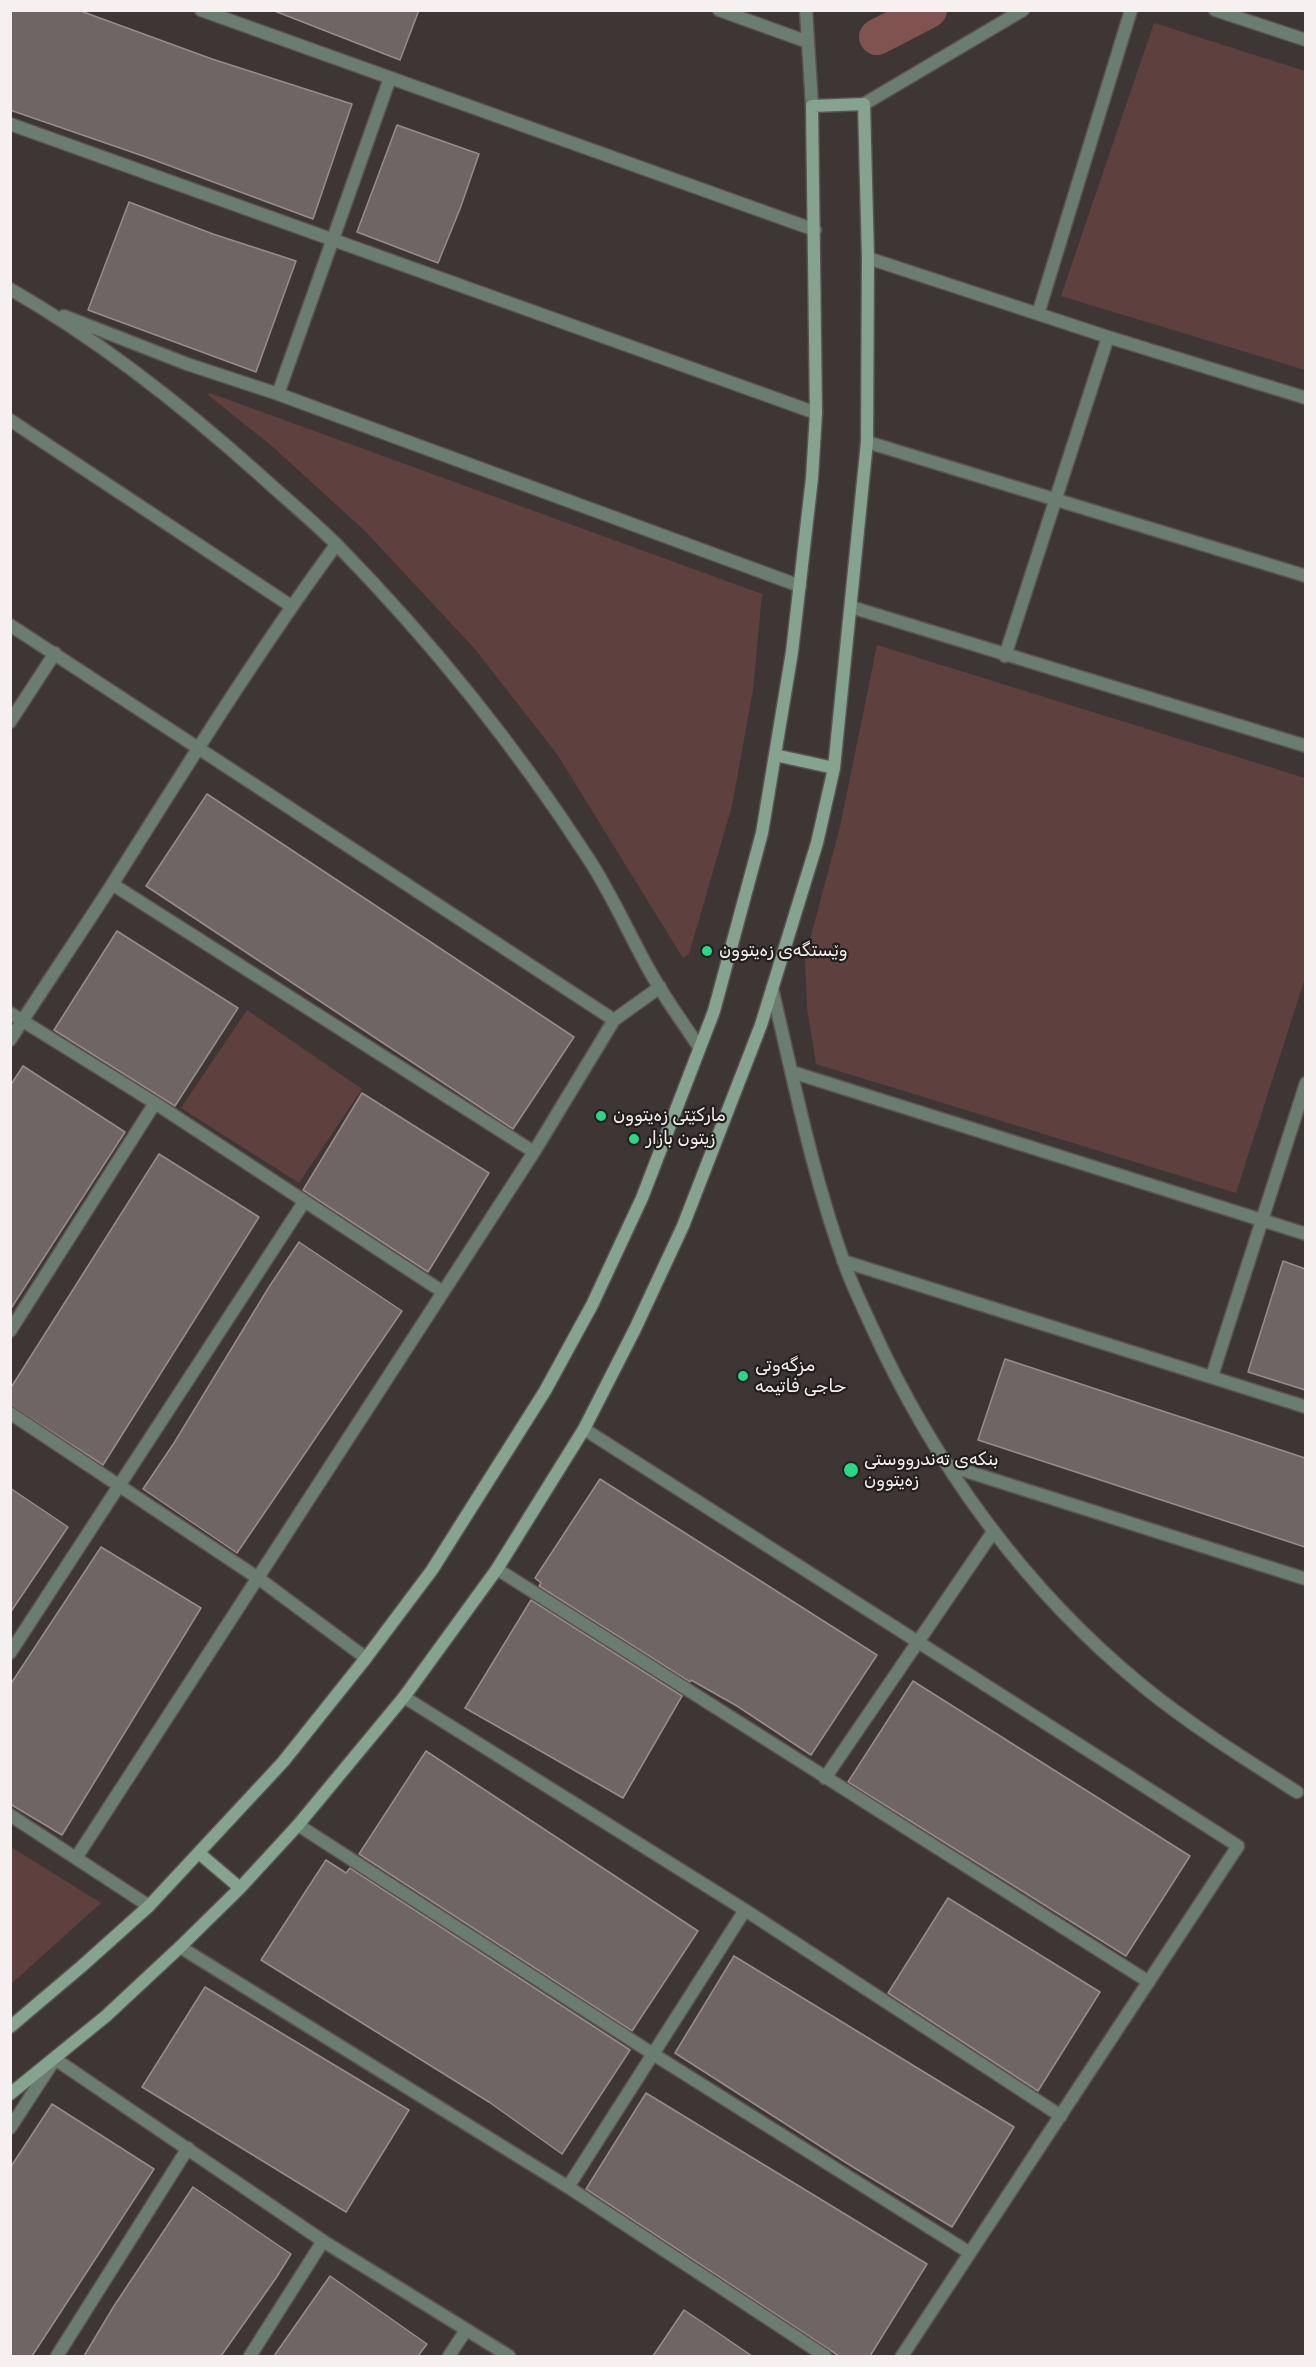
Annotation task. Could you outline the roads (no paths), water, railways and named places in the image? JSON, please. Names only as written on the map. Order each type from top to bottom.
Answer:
[{"type":"street","points":[[201,10],[237,16],[390,78],[815,230]]},
{"type":"street","points":[[719,10],[808,42]]},
{"type":"street","points":[[10,2026],[149,1906],[200,1854],[283,1762],[366,1658],[432,1570],[490,1482],[545,1391],[586,1315],[642,1198],[714,1011],[762,833],[792,652],[816,413],[812,106],[806,10]]},
{"type":"street","points":[[812,106],[864,104],[1023,10]]},
{"type":"street","points":[[1038,314],[1131,10]]},
{"type":"street","points":[[1215,10],[1305,40]]},
{"type":"street","points":[[278,394],[390,78]]},
{"type":"street","points":[[10,2094],[55,2059],[180,1947],[240,1888],[298,1826],[404,1697],[497,1569],[584,1429],[635,1329],[683,1226],[761,1025],[817,843],[834,768],[867,442],[868,258],[864,104]]},
{"type":"street","points":[[10,124],[816,413]]},
{"type":"street","points":[[868,258],[1108,337],[1305,398]]},
{"type":"street","points":[[10,289],[43,308],[154,384],[224,443],[336,545],[402,615],[451,673],[531,776],[590,861],[660,987],[699,1047]]},
{"type":"street","points":[[43,308],[186,364],[278,394],[800,586]]},
{"type":"street","points":[[1005,656],[1108,337]]},
{"type":"street","points":[[11,421],[291,606]]},
{"type":"street","points":[[867,442],[1305,576]]},
{"type":"street","points":[[10,1040],[112,884],[198,746],[291,606],[336,545]]},
{"type":"street","points":[[851,607],[1305,746]]},
{"type":"street","points":[[10,625],[614,1020]]},
{"type":"street","points":[[10,723],[55,653]]},
{"type":"street","points":[[775,755],[834,768]]},
{"type":"street","points":[[112,884],[534,1152]]},
{"type":"street","points":[[76,1858],[534,1152],[614,1020],[660,987]]},
{"type":"street","points":[[772,988],[816,1171],[843,1261],[913,1412],[946,1465],[993,1532],[1083,1632],[1144,1688],[1203,1731],[1297,1792]]},
{"type":"street","points":[[10,1013],[155,1103],[443,1293]]},
{"type":"street","points":[[792,1072],[1305,1234]]},
{"type":"street","points":[[1212,1376],[1305,1083]]},
{"type":"street","points":[[10,1331],[155,1103]]},
{"type":"street","points":[[10,1653],[304,1202]]},
{"type":"street","points":[[843,1261],[1305,1407]]},
{"type":"street","points":[[10,1413],[258,1578],[366,1658]]},
{"type":"street","points":[[584,1429],[1238,1846],[902,2356]]},
{"type":"street","points":[[946,1465],[1305,1579]]},
{"type":"street","points":[[825,1778],[993,1532]]},
{"type":"street","points":[[497,1569],[1149,1982]]},
{"type":"street","points":[[404,1697],[745,1910],[1061,2116]]},
{"type":"street","points":[[10,1815],[149,1906]]},
{"type":"street","points":[[298,1826],[653,2054],[970,2253]]},
{"type":"street","points":[[200,1854],[240,1888]]},
{"type":"street","points":[[568,2187],[745,1910]]},
{"type":"street","points":[[180,1947],[568,2187],[825,2356]]},
{"type":"street","points":[[10,2128],[55,2059]]},
{"type":"street","points":[[55,2059],[323,2241],[509,2356]]},
{"type":"street","points":[[57,2356],[188,2148]]},
{"type":"street","points":[[250,2356],[323,2241]]},
{"type":"street","points":[[449,2356],[466,2330]]},
{"type":"waterway","points":[[877,37],[929,10]]},
{"type":"place","name":"وێستگەی زەیتوون","points":[[707,951]]},
{"type":"place","name":"مارکێتی زەیتوون","points":[[601,1116]]},
{"type":"place","name":"زيتون بازار","points":[[634,1139]]},
{"type":"place","name":"مزگەوتی حاجی فاتیمە","points":[[743,1376]]},
{"type":"place","name":"بنکەی تەندرووستی زەیتوون","points":[[851,1470]]}]
